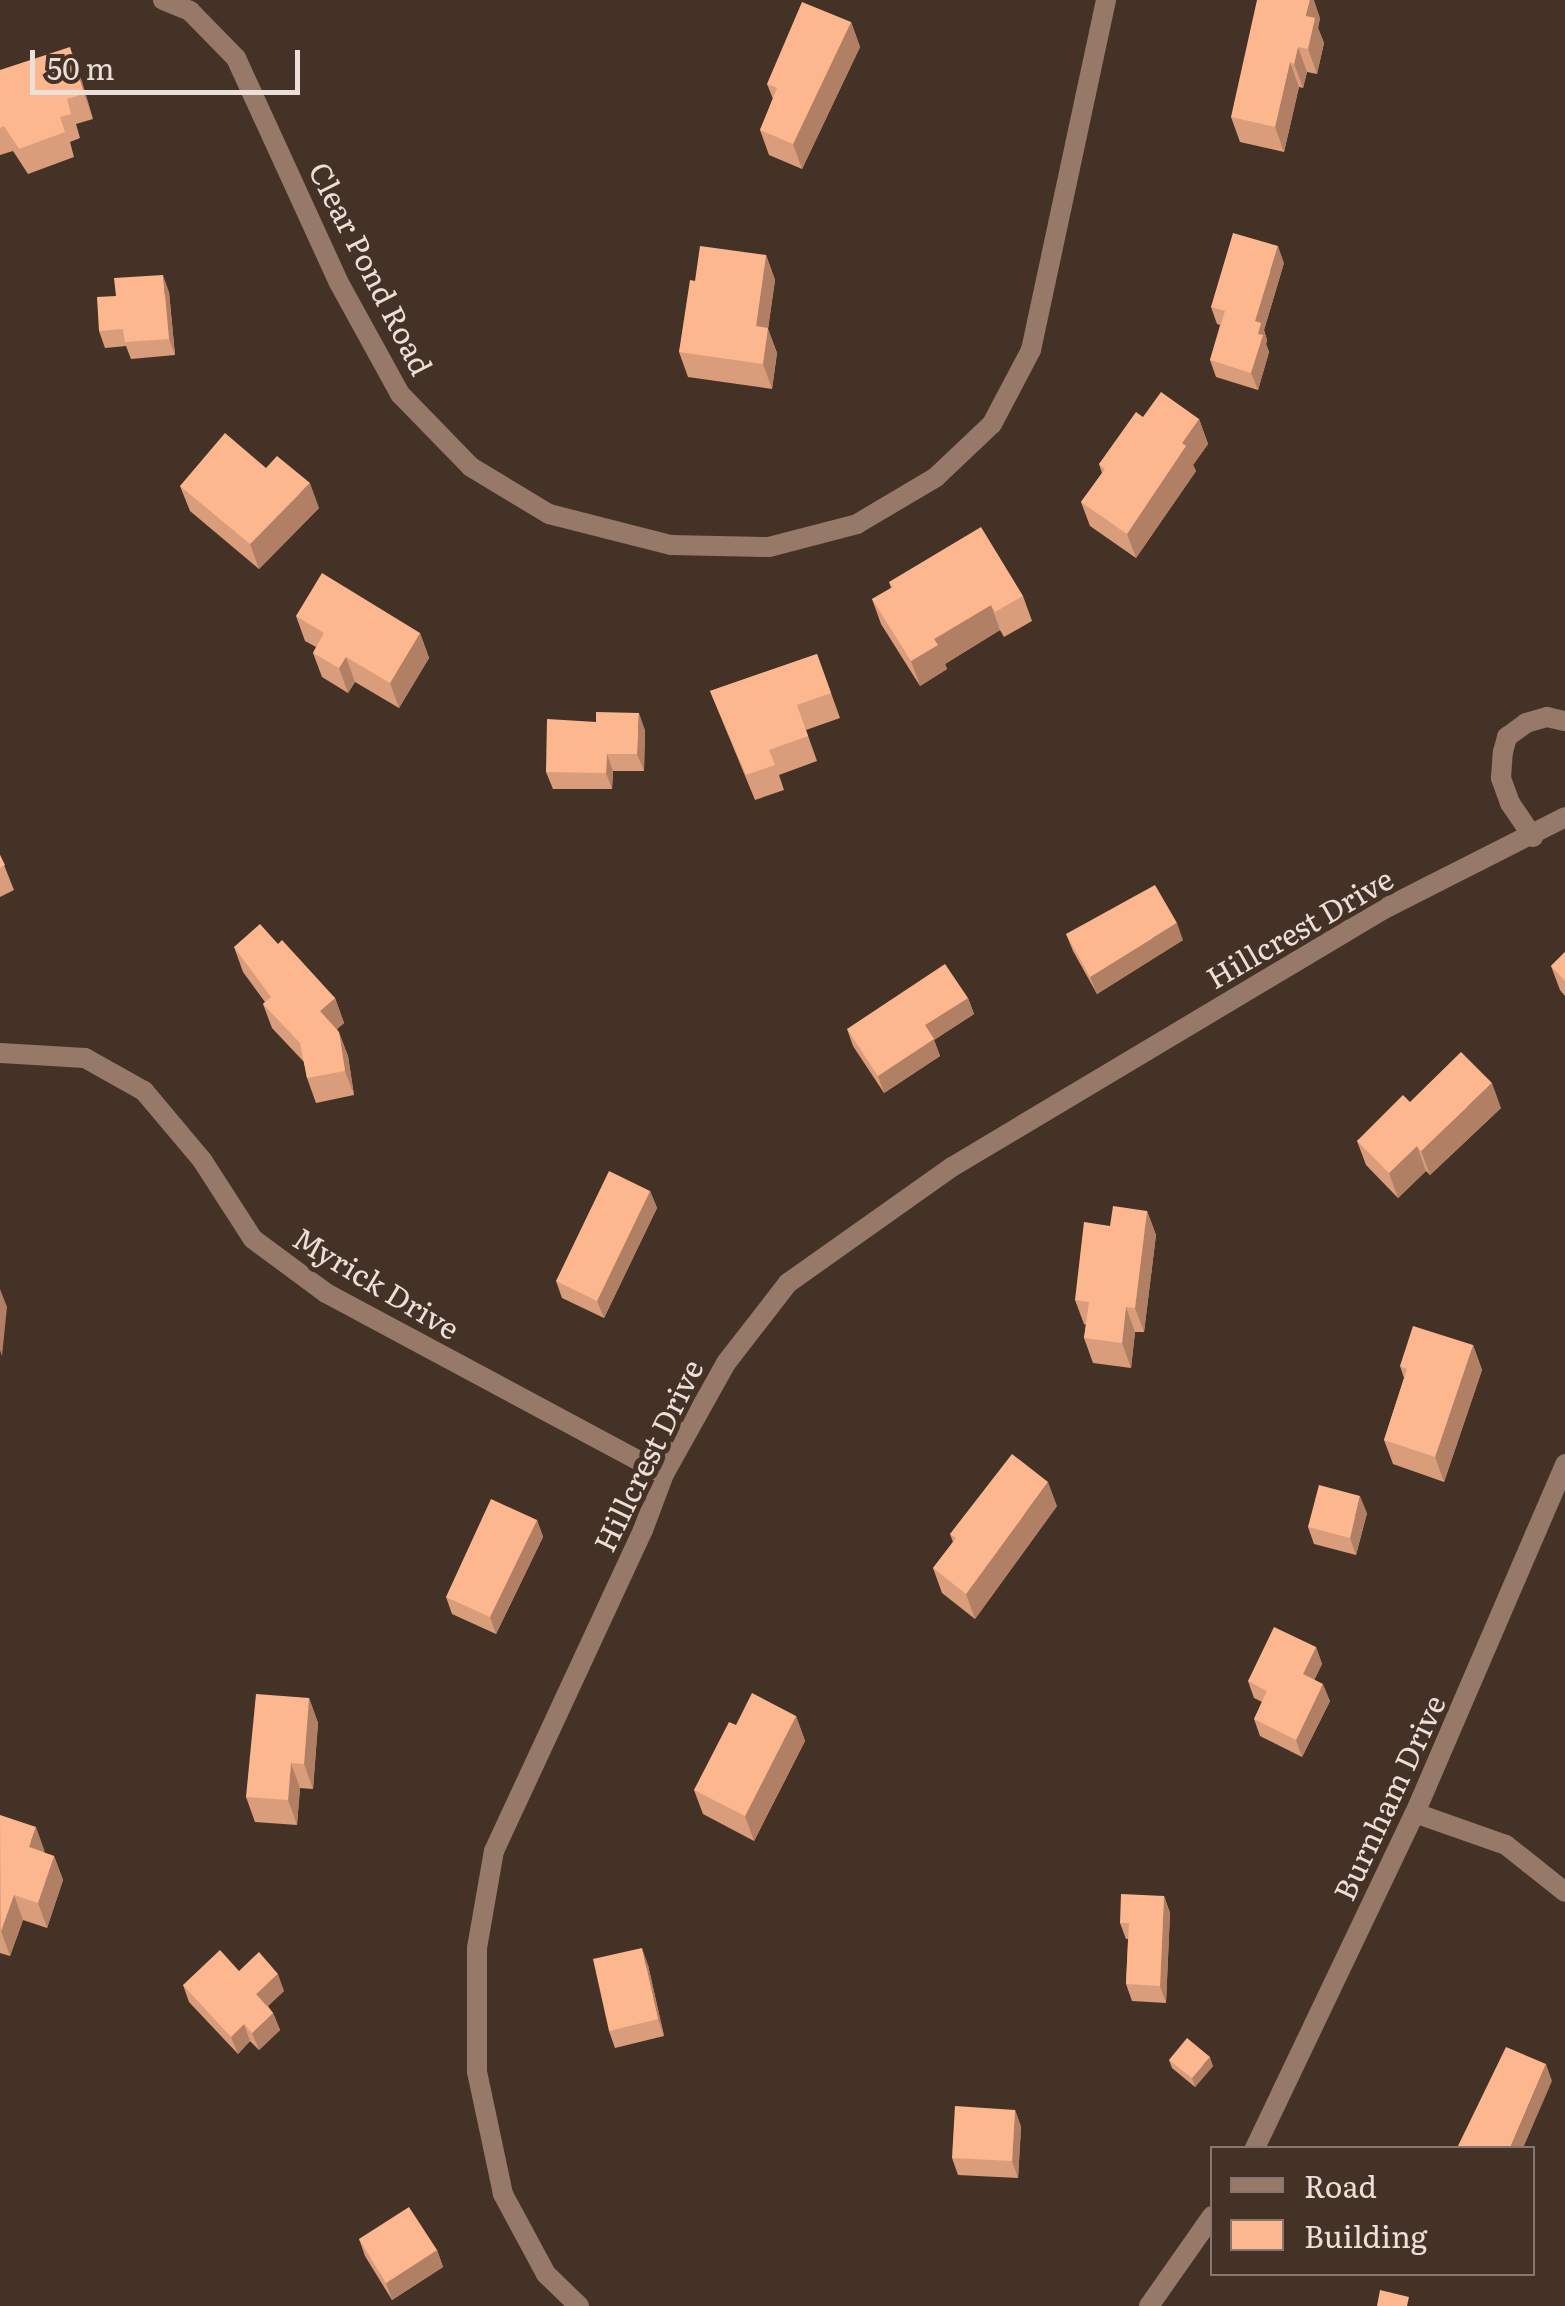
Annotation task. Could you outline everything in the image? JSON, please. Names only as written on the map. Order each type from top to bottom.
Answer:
[{"type":"street","name":"Clear Pond Road","points":[[163,0],[190,10],[236,58],[339,283],[400,394],[471,467],[550,514],[671,545],[769,547],[857,524],[936,478],[992,424],[1031,350],[1106,0]]},
{"type":"street","points":[[1533,837],[1505,790],[1503,752],[1507,736],[1526,723],[1547,717],[1565,721]]},
{"type":"street","name":"Hillcrest Drive","points":[[579,2306],[546,2274],[503,2194],[477,2072],[477,1948],[494,1852],[643,1530],[664,1474],[726,1363],[788,1283],[952,1167],[1384,909],[1565,818]]},
{"type":"street","name":"Myrick Drive","points":[[0,1053],[85,1058],[144,1091],[202,1160],[253,1239],[267,1250],[326,1293],[664,1474]]},
{"type":"street","name":"Burnham Drive","points":[[1256,2146],[1415,1813],[1565,1464]]},
{"type":"street","points":[[1415,1813],[1506,1845],[1565,1892]]},
{"type":"street","points":[[1149,2306],[1210,2219]]},
{"type":"building","points":[[1257,0],[1310,0],[1306,16],[1315,18],[1308,49],[1298,47],[1294,64],[1290,62],[1275,127],[1231,117]]},
{"type":"building","points":[[802,2],[851,22],[793,144],[760,130],[777,88],[767,84]]},
{"type":"building","points":[[70,47],[84,94],[67,99],[71,114],[60,117],[65,132],[19,149],[4,126],[0,128],[0,70]]},
{"type":"building","points":[[1233,233],[1278,246],[1255,321],[1261,323],[1258,334],[1263,335],[1251,373],[1210,360],[1225,311],[1211,307]]},
{"type":"building","points":[[700,246],[766,255],[756,326],[768,328],[763,364],[679,352],[690,280],[695,281]]},
{"type":"building","points":[[163,275],[169,339],[125,342],[123,329],[99,331],[97,297],[116,296],[114,278]]},
{"type":"building","points":[[1161,392],[1199,419],[1182,443],[1186,446],[1127,534],[1081,502],[1105,469],[1099,464],[1136,412],[1143,417]]},
{"type":"building","points":[[225,433],[266,468],[277,456],[310,483],[250,544],[180,486]]},
{"type":"building","points":[[981,527],[1023,596],[995,612],[991,605],[934,639],[938,645],[911,661],[872,599],[893,587],[889,582]]},
{"type":"building","points":[[322,573],[420,633],[390,683],[346,657],[339,668],[313,653],[324,633],[296,616]]},
{"type":"building","points":[[817,654],[831,693],[797,705],[808,736],[769,750],[775,765],[746,775],[710,691]]},
{"type":"building","points":[[596,712],[639,713],[637,754],[607,754],[606,773],[546,772],[547,719],[596,722]]},
{"type":"building","points":[[1155,885],[1177,923],[1090,977],[1066,934]]},
{"type":"building","points":[[260,924],[278,944],[282,940],[335,998],[320,1011],[339,1032],[345,1071],[307,1078],[300,1043],[263,1004],[271,997],[234,947]]},
{"type":"building","points":[[1565,952],[1565,981],[1551,966]]},
{"type":"building","points":[[945,964],[968,998],[925,1025],[934,1039],[878,1076],[847,1029]]},
{"type":"building","points":[[1461,1052],[1492,1083],[1421,1151],[1417,1146],[1389,1173],[1357,1141],[1403,1095],[1410,1102]]},
{"type":"building","points":[[609,1171],[650,1191],[597,1301],[556,1281]]},
{"type":"building","points":[[1113,1206],[1147,1211],[1135,1308],[1126,1307],[1122,1343],[1084,1338],[1089,1302],[1075,1300],[1084,1222],[1110,1226]]},
{"type":"building","points":[[1413,1326],[1473,1345],[1435,1457],[1384,1440],[1407,1369],[1400,1366]]},
{"type":"building","points":[[1012,1454],[1048,1482],[966,1594],[933,1568],[956,1538],[950,1534]]},
{"type":"building","points":[[1319,1485],[1360,1496],[1350,1538],[1308,1527]]},
{"type":"building","points":[[491,1499],[537,1520],[490,1617],[446,1597]]},
{"type":"building","points":[[1274,1627],[1316,1647],[1303,1674],[1323,1684],[1296,1740],[1254,1719],[1267,1691],[1248,1681]]},
{"type":"building","points":[[752,1693],[796,1716],[745,1816],[694,1790],[729,1722],[736,1725]]},
{"type":"building","points":[[256,1694],[309,1698],[304,1764],[291,1763],[288,1800],[246,1797]]},
{"type":"building","points":[[0,1815],[36,1827],[29,1847],[54,1856],[38,1903],[14,1895],[1,1931]]},
{"type":"building","points":[[1121,1894],[1164,1896],[1160,1986],[1126,1984],[1129,1923],[1120,1923]]},
{"type":"building","points":[[642,1948],[658,2019],[609,2031],[593,1959]]},
{"type":"building","points":[[220,1950],[239,1971],[259,1952],[278,1974],[256,1994],[273,2013],[252,2033],[244,2024],[231,2037],[183,1985]]},
{"type":"building","points":[[1187,2038],[1210,2057],[1192,2078],[1169,2060]]},
{"type":"building","points":[[1506,2047],[1546,2064],[1511,2146],[1458,2146]]},
{"type":"building","points":[[955,2106],[1015,2110],[1012,2161],[952,2158]]},
{"type":"building","points":[[409,2207],[437,2250],[386,2283],[359,2239]]},
{"type":"building","points":[[1380,2290],[1409,2297],[1407,2306],[1377,2306]]}]
